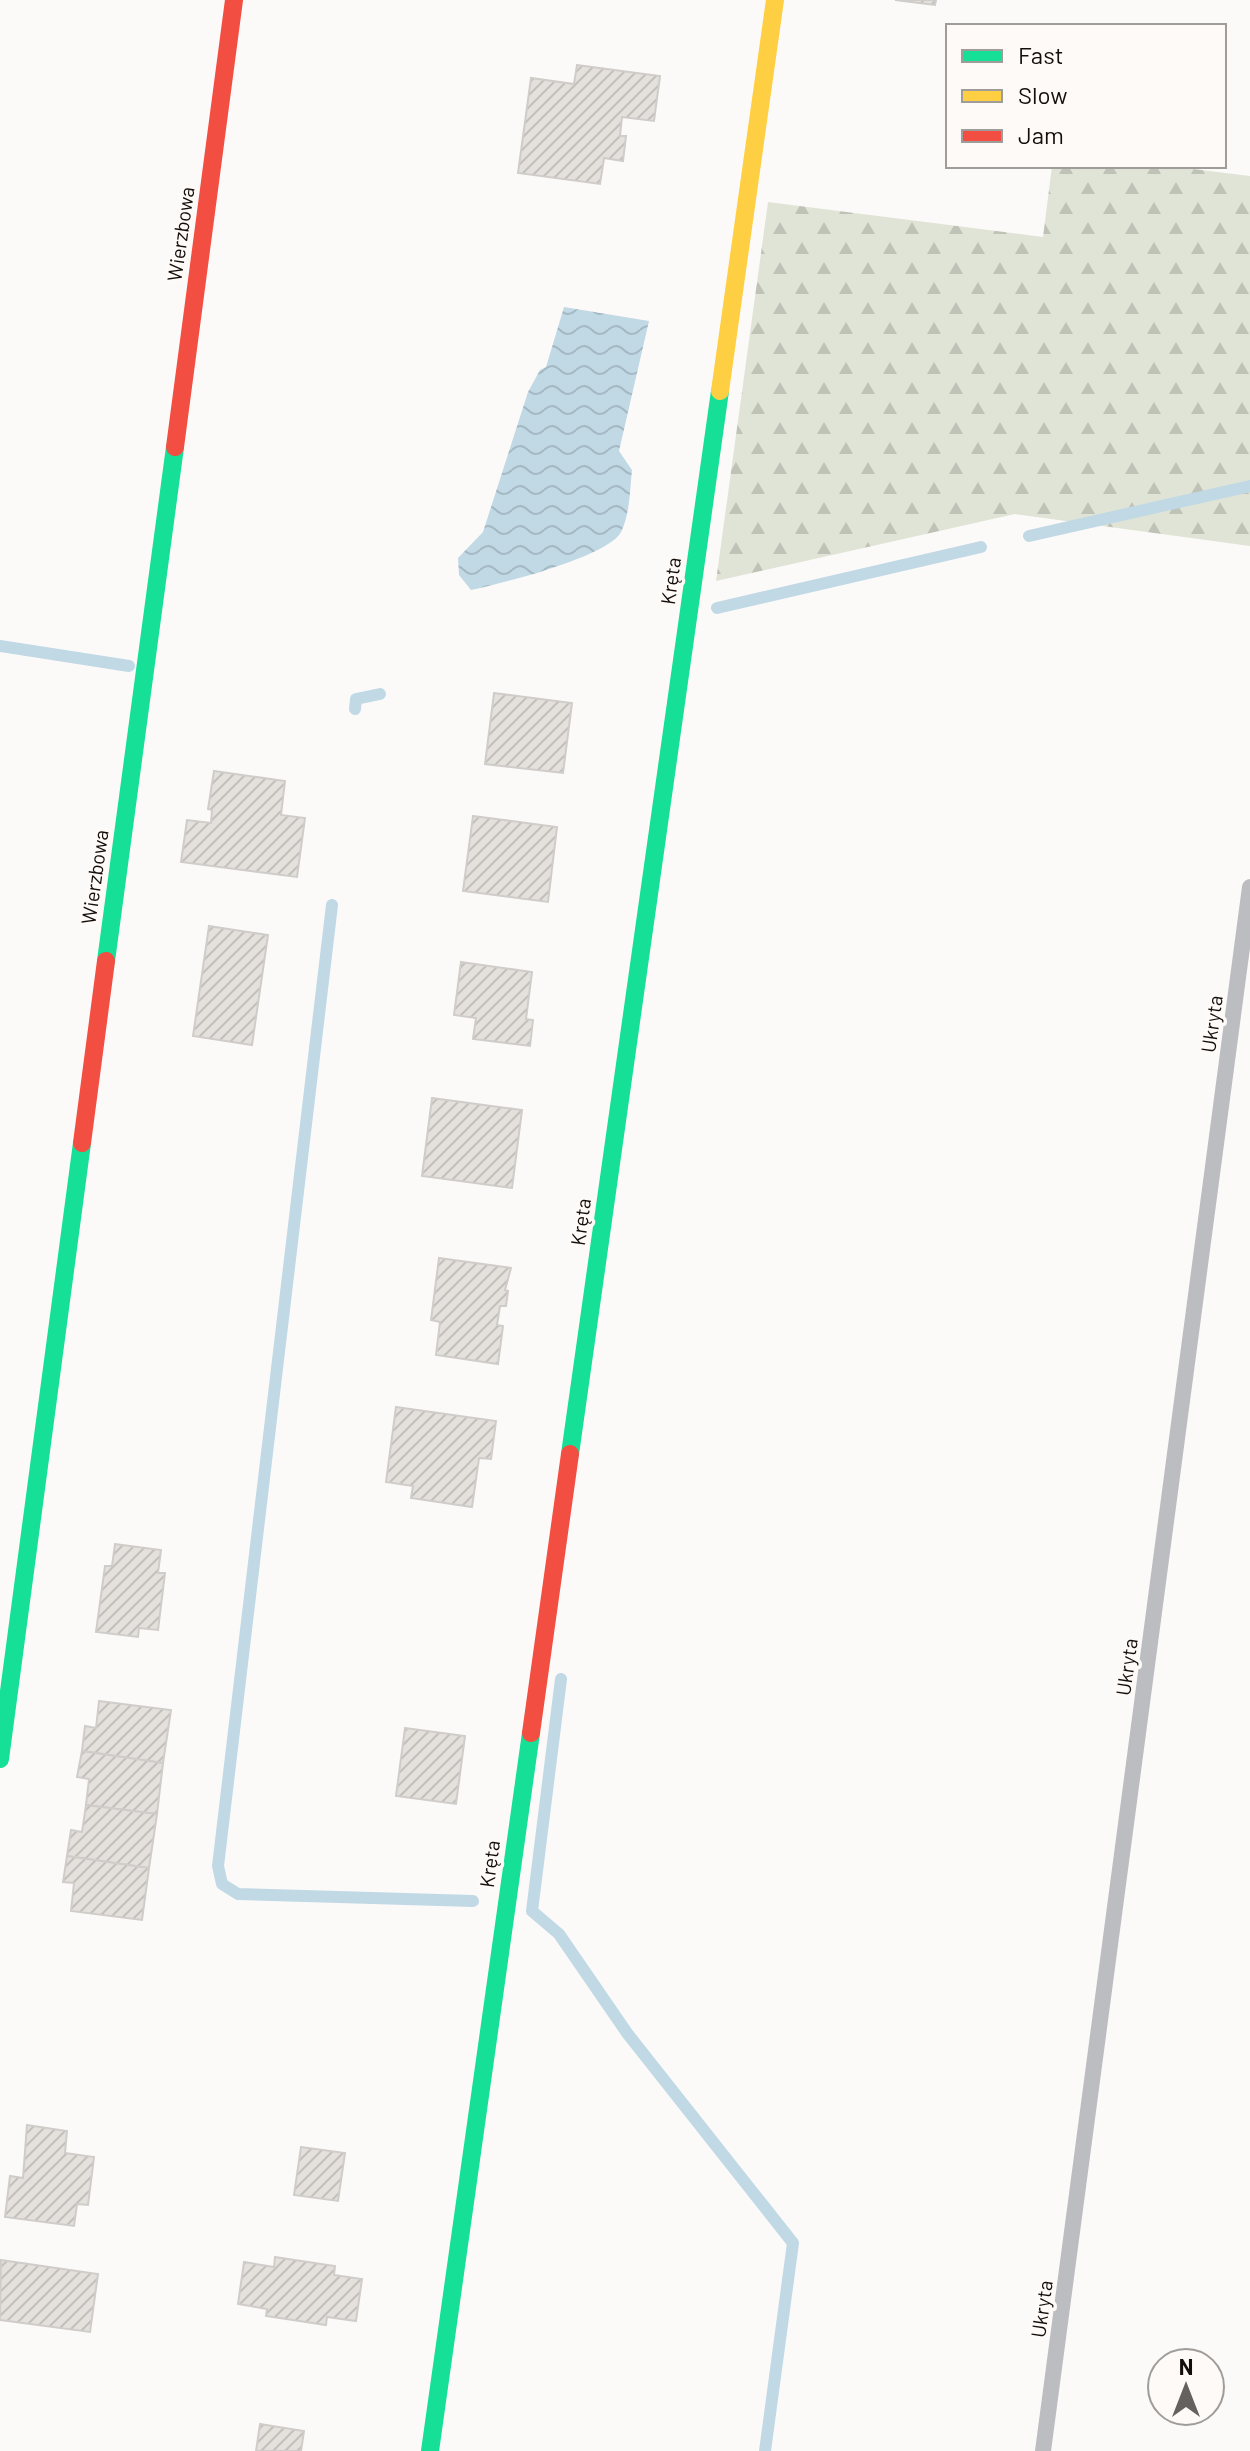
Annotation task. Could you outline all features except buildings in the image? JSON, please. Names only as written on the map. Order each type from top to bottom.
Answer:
[{"type":"street","name":"Wierzbowa","points":[[0,1759],[234,0]]},
{"type":"street","name":"Kręta","points":[[430,2451],[775,0]]},
{"type":"lane","name":"Ukryta","points":[[1043,2451],[1250,887]]},
{"type":"green space","points":[[1052,168],[1185,168],[1250,176],[1250,546],[1015,514],[716,581],[768,202],[1043,237]]},
{"type":"water","points":[[564,307],[649,321],[619,451],[632,470],[624,525],[612,541],[575,560],[471,590],[459,575],[458,558],[483,532],[528,392],[540,370],[546,367]]},
{"type":"waterway","points":[[1029,536],[1250,486]]},
{"type":"waterway","points":[[717,608],[981,547]]},
{"type":"waterway","points":[[0,646],[129,666]]},
{"type":"waterway","points":[[355,709],[356,699],[380,694]]},
{"type":"waterway","points":[[332,905],[218,1866],[222,1884],[238,1894],[473,1901]]},
{"type":"waterway","points":[[561,1679],[532,1911],[559,1934],[627,2033],[793,2243],[765,2451]]},
{"type":"traffic: fast","points":[[570,1454],[720,391]]},
{"type":"traffic: fast","points":[[106,961],[175,447]]},
{"type":"traffic: fast","points":[[0,1759],[82,1143]]},
{"type":"traffic: fast","points":[[430,2451],[531,1733]]},
{"type":"traffic: slow","points":[[720,391],[775,0]]},
{"type":"traffic: jam","points":[[175,447],[234,0]]},
{"type":"traffic: jam","points":[[82,1143],[106,961]]},
{"type":"traffic: jam","points":[[531,1733],[570,1454]]}]
